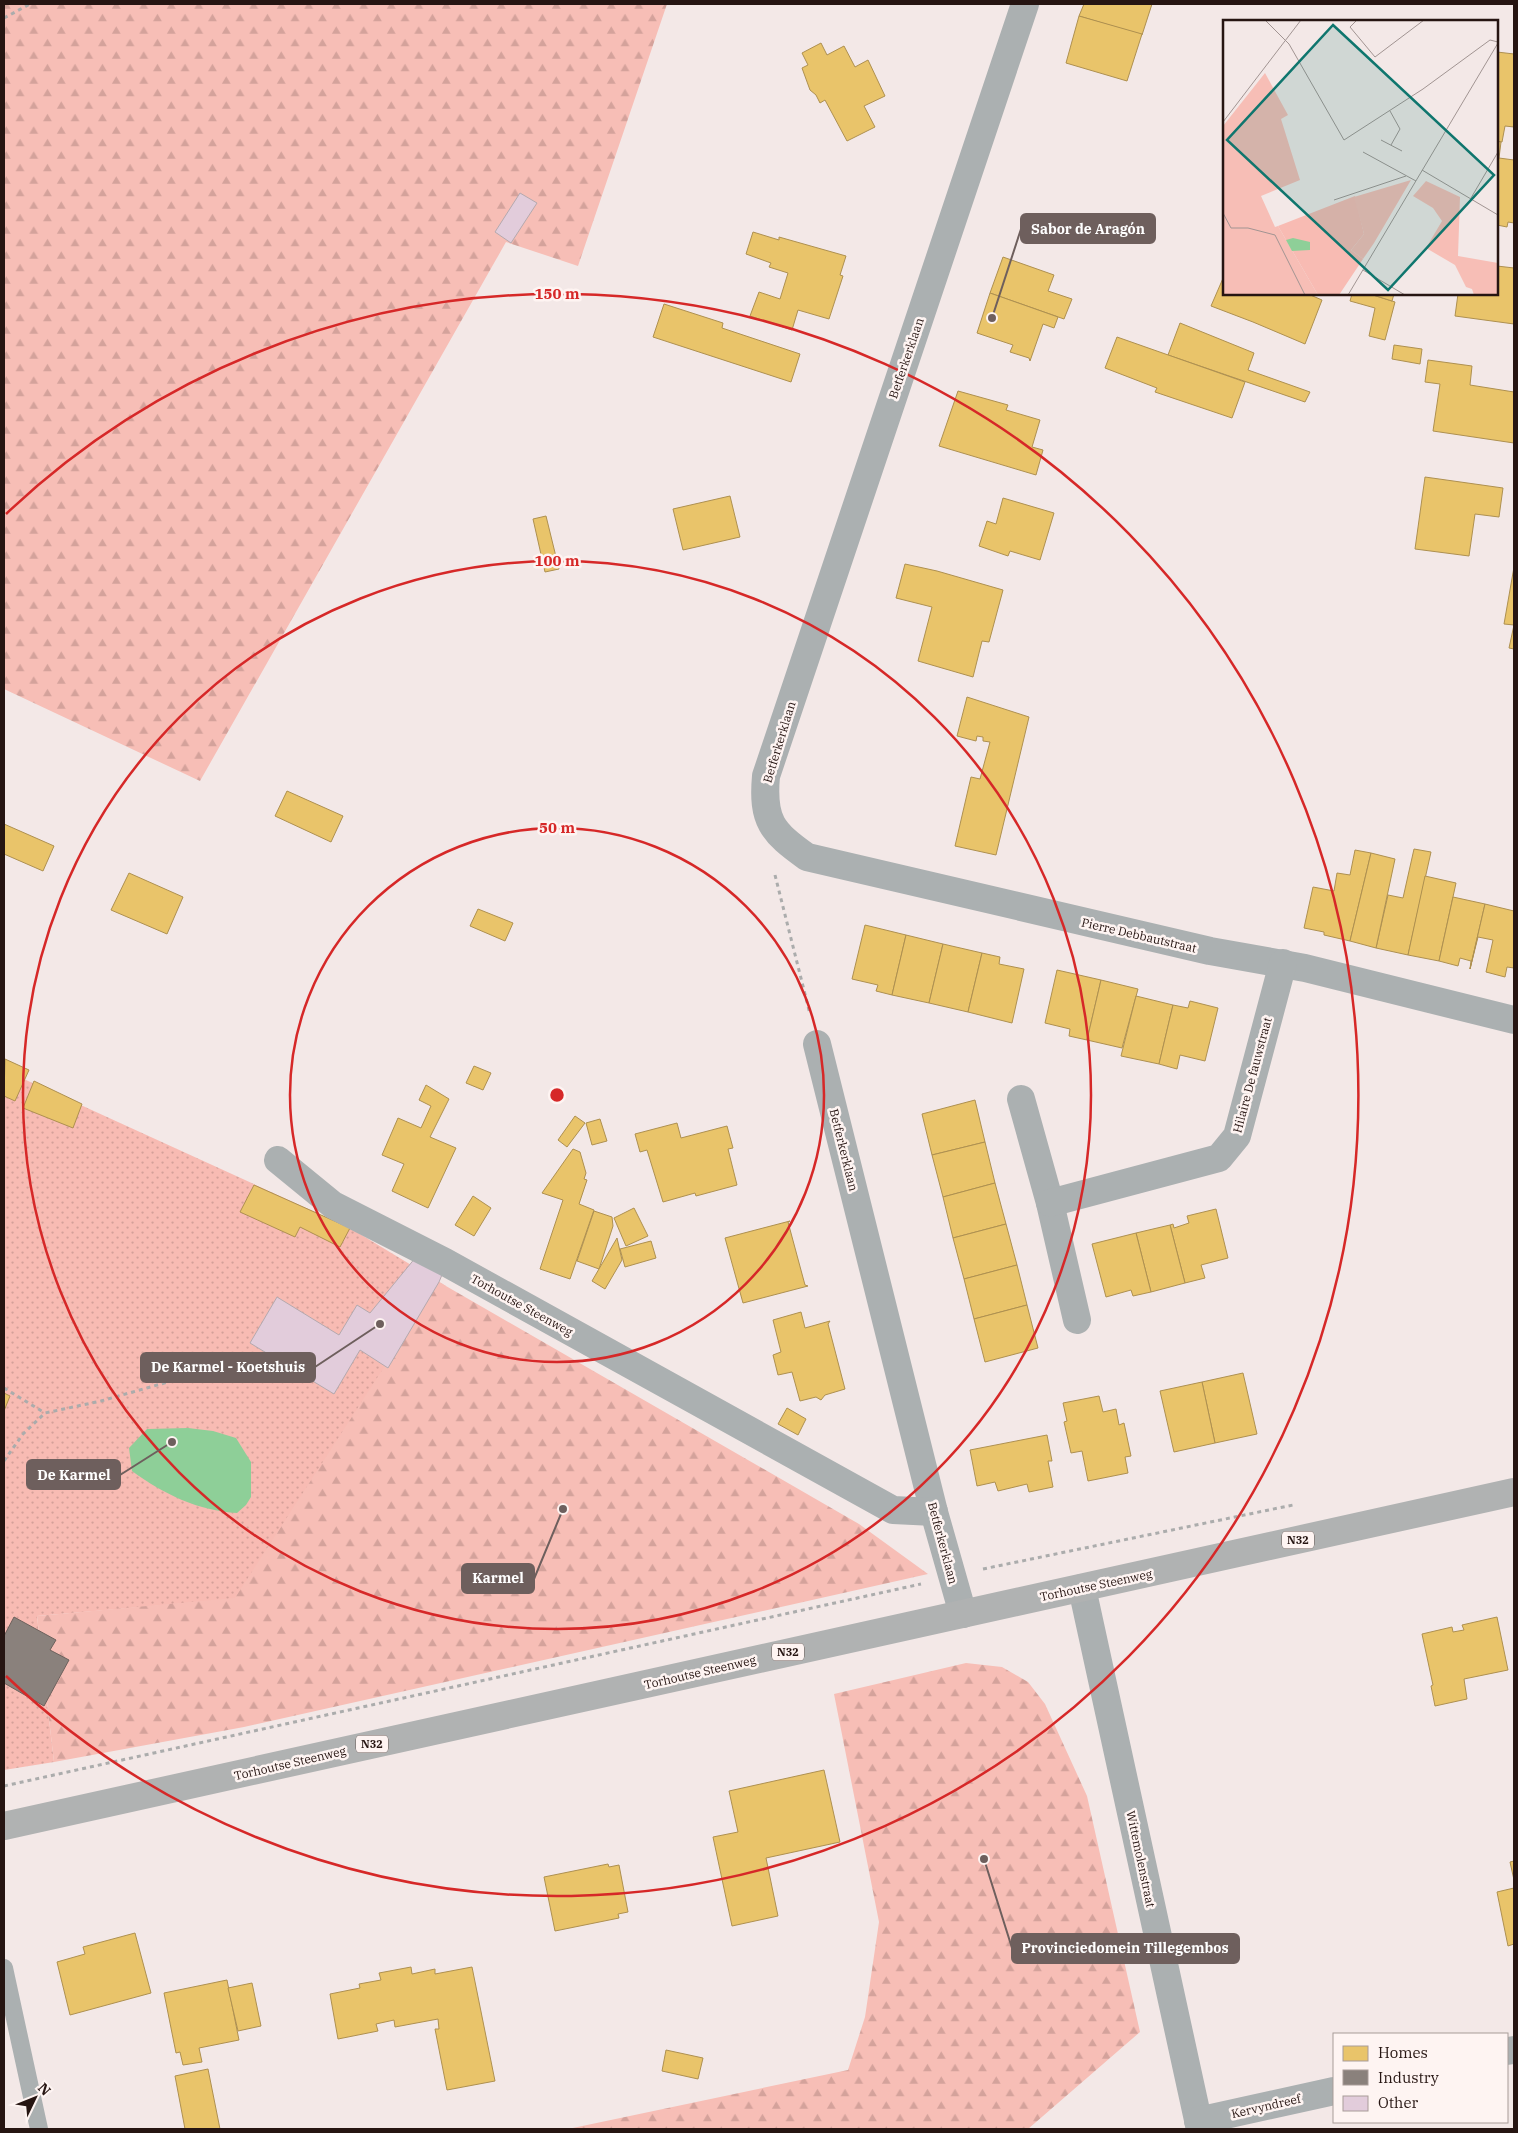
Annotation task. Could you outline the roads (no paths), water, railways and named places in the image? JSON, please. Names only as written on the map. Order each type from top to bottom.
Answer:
[{"type":"main road","name":"Torhoutse Steenweg","points":[[4,1826],[1514,1492]]},
{"type":"street","name":"Betferkerklaan","points":[[774,830],[767,811],[764,794],[766,776],[1025,4]]},
{"type":"street","name":"Pierre Debbautstraat","points":[[774,830],[807,857],[1210,951],[1283,963],[1514,1020]]},
{"type":"street","name":"Hilaire De fauwstraat","points":[[1050,1203],[1219,1158],[1237,1136],[1283,963]]},
{"type":"street","name":"Betferkerklaan","points":[[817,1044],[893,1340],[934,1512],[963,1614]]},
{"type":"street","points":[[1021,1100],[1050,1203],[1077,1320]]},
{"type":"street","name":"Torhoutse Steenweg","points":[[278,1160],[306,1185],[341,1210],[445,1262],[893,1510],[934,1512]]},
{"type":"street","name":"Wittemolenstraat","points":[[1082,1588],[1199,2125]]},
{"type":"street","name":"Kervyndreef","points":[[1199,2125],[1333,2090]]},
{"type":"lane","points":[[4,1968],[39,2129]]},
{"type":"place","name":"Sabor de Aragón","points":[[992,318]]},
{"type":"place","name":"De Karmel - Koetshuis","points":[[380,1324]]},
{"type":"place","name":"De Karmel","points":[[172,1442]]},
{"type":"place","name":"Karmel","points":[[563,1509]]},
{"type":"place","name":"Provinciedomein Tillegembos","points":[[984,1859]]}]
